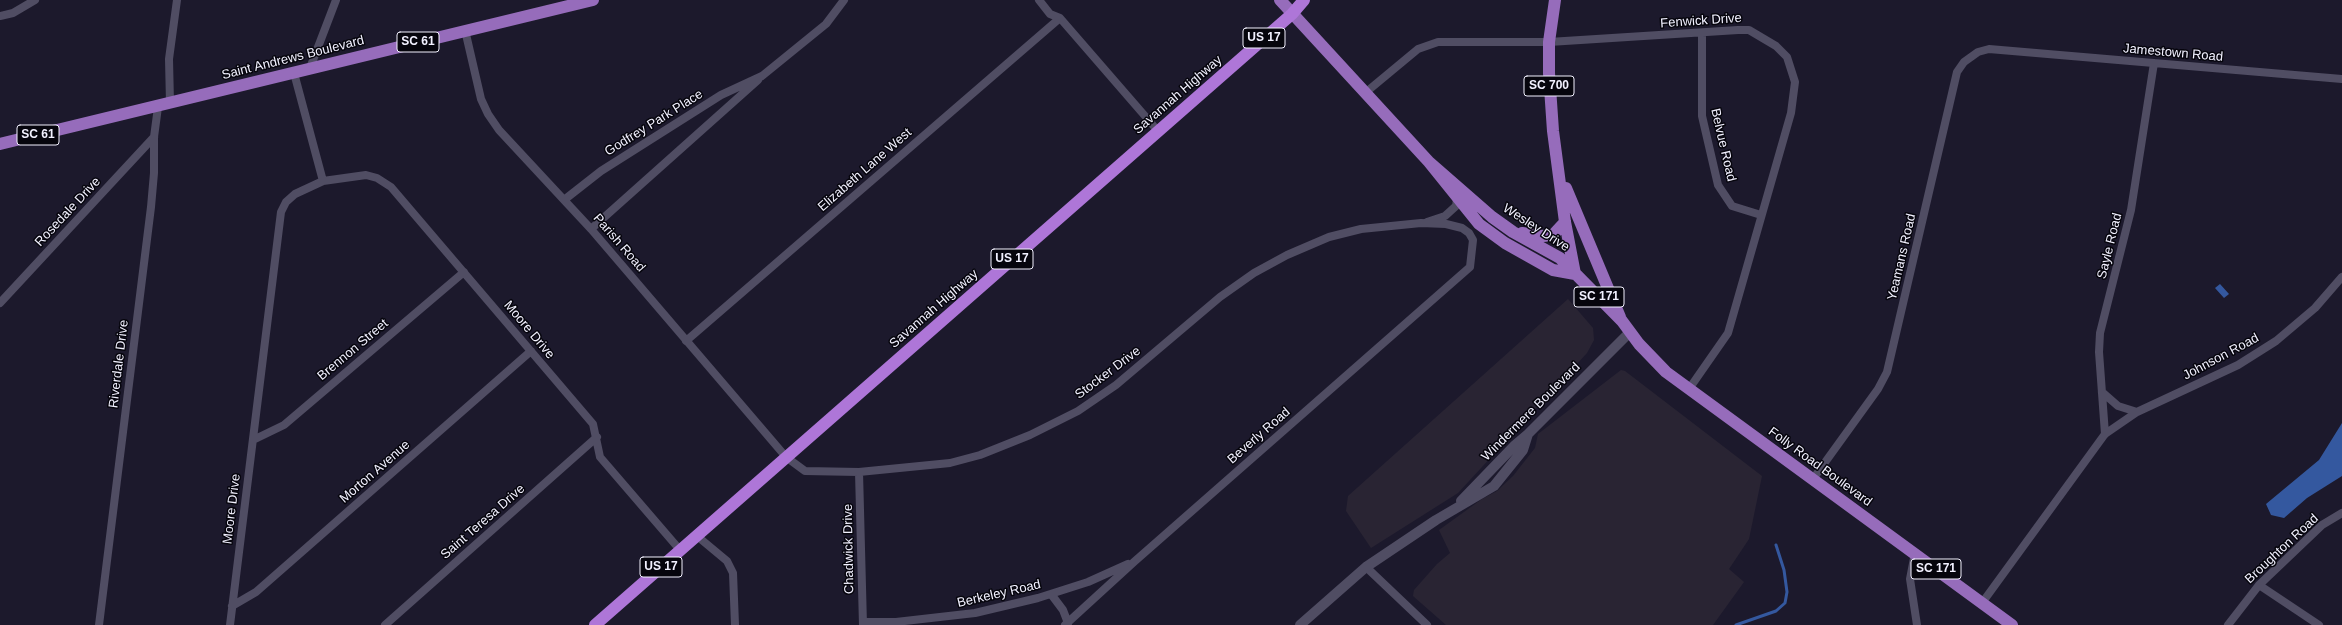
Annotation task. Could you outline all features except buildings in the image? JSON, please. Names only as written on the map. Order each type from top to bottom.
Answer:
[{"type":"highway","name":"Savannah Highway","points":[[595,625],[1292,14],[1304,0]]},
{"type":"highway","name":"Savannah Highway","points":[[1292,14],[1314,0]]},
{"type":"main road","name":"Saint Andrews Boulevard","points":[[0,144],[170,104],[572,2],[593,0]]},
{"type":"main road","name":"Wesley Drive","points":[[1280,0],[1430,162],[1492,217],[1513,232],[1560,258],[1575,274]]},
{"type":"main road","name":"Folly Road Boulevard","points":[[1555,0],[1549,42],[1553,131],[1565,222],[1575,274],[1622,321],[1656,362],[1689,389],[2012,625]]},
{"type":"main road","name":"Wesley Drive","points":[[1430,162],[1457,199],[1480,224],[1505,243],[1553,270],[1575,274]]},
{"type":"main road","name":"Folly Road Boulevard","points":[[1559,171],[1622,321]]},
{"type":"main road","points":[[1513,232],[1533,236],[1553,235],[1565,222]]},
{"type":"street","points":[[0,16],[12,13],[35,0]]},
{"type":"street","points":[[170,104],[169,59],[177,0]]},
{"type":"street","points":[[310,68],[336,0]]},
{"type":"street","name":"Godfrey Park Place","points":[[591,229],[762,76],[826,24],[844,0]]},
{"type":"street","points":[[1039,0],[1050,14],[1060,18],[1158,131]]},
{"type":"street","name":"Elizabeth Lane West","points":[[686,341],[1060,18]]},
{"type":"street","name":"Parish Road","points":[[465,30],[481,99],[488,114],[499,130],[591,229],[786,457]]},
{"type":"street","name":"Fenwick Drive","points":[[1365,93],[1418,49],[1438,42],[1549,42],[1749,30],[1763,36],[1787,57],[1795,82],[1791,113],[1728,333],[1689,389]]},
{"type":"street","name":"Belvue Road","points":[[1702,33],[1702,116],[1718,185],[1732,206],[1761,215]]},
{"type":"street","name":"Yeamans Road","points":[[1813,479],[1878,389],[1887,372],[1957,72],[1964,62],[1978,52],[1989,49],[2001,50]]},
{"type":"street","name":"Jamestown Road","points":[[2001,50],[2342,79]]},
{"type":"street","name":"Sayle Road","points":[[2105,434],[2099,352],[2100,333],[2131,210],[2154,63]]},
{"type":"street","points":[[294,73],[323,181]]},
{"type":"street","name":"Godfrey Park Place","points":[[564,200],[601,171],[721,95],[762,76]]},
{"type":"street","name":"Riverdale Drive","points":[[98,625],[151,207],[154,173],[154,137],[158,106]]},
{"type":"street","name":"Rosedale Drive","points":[[0,303],[154,137]]},
{"type":"street","name":"Moore Drive","points":[[230,625],[281,212],[286,202],[295,194],[323,181],[366,175],[377,178],[391,187],[593,424],[597,437],[600,457],[680,550]]},
{"type":"street","name":"Stocker Drive","points":[[1421,223],[1445,216],[1456,206],[1457,199]]},
{"type":"street","name":"Stocker Drive","points":[[786,457],[805,471],[859,472],[950,463],[980,455],[1030,435],[1078,411],[1116,385],[1220,297],[1254,273],[1287,255],[1328,237],[1360,229],[1421,223],[1446,224],[1462,228],[1469,233],[1473,240],[1470,267]]},
{"type":"street","name":"Beverly Road","points":[[1067,624],[1135,561],[1470,267]]},
{"type":"street","name":"Brennon Street","points":[[253,440],[284,425],[464,272]]},
{"type":"street","name":"Johnson Road","points":[[1982,603],[2105,434],[2137,412],[2238,365],[2276,341],[2315,308],[2342,277]]},
{"type":"street","name":"Windermere Boulevard","points":[[1450,511],[1514,444],[1528,434],[1630,332]]},
{"type":"street","name":"Morton Avenue","points":[[232,606],[256,592],[531,351]]},
{"type":"street","points":[[2102,392],[2118,406],[2137,412]]},
{"type":"street","name":"Windermere Boulevard","points":[[1300,625],[1366,567],[1450,511],[1494,486],[1523,450],[1528,434]]},
{"type":"street","name":"Saint Teresa Drive","points":[[385,625],[597,437]]},
{"type":"street","name":"Chadwick Drive","points":[[859,472],[863,623]]},
{"type":"street","name":"Broughton Road","points":[[2228,625],[2259,585],[2322,525],[2342,513]]},
{"type":"street","points":[[697,536],[727,560],[733,573],[735,625]]},
{"type":"street","points":[[1915,553],[1910,579],[1917,625]]},
{"type":"street","name":"Berkeley Road","points":[[863,623],[896,622],[975,613],[1051,594],[1088,582],[1135,561]]},
{"type":"street","points":[[1366,567],[1427,625]]},
{"type":"street","points":[[2259,585],[2319,625]]},
{"type":"street","points":[[1051,594],[1063,610],[1067,624]]},
{"type":"shaded area","points":[[1568,299],[1593,328],[1594,340],[1587,353],[1458,493],[1371,548],[1346,511],[1348,496]]},
{"type":"shaded area","points":[[1621,370],[1625,371],[1762,476],[1749,539],[1729,569],[1744,582],[1713,625],[1446,625],[1413,596],[1414,590],[1437,564],[1450,553],[1439,530],[1482,499],[1497,491],[1513,476],[1535,448],[1538,434]]},
{"type":"water","points":[[2220,284],[2229,294],[2224,298],[2215,288]]},
{"type":"water","points":[[2342,423],[2342,476],[2307,498],[2284,518],[2271,515],[2266,504],[2319,460]]},
{"type":"waterway","points":[[1736,625],[1776,611],[1785,603],[1787,592],[1784,570],[1776,545]]}]
